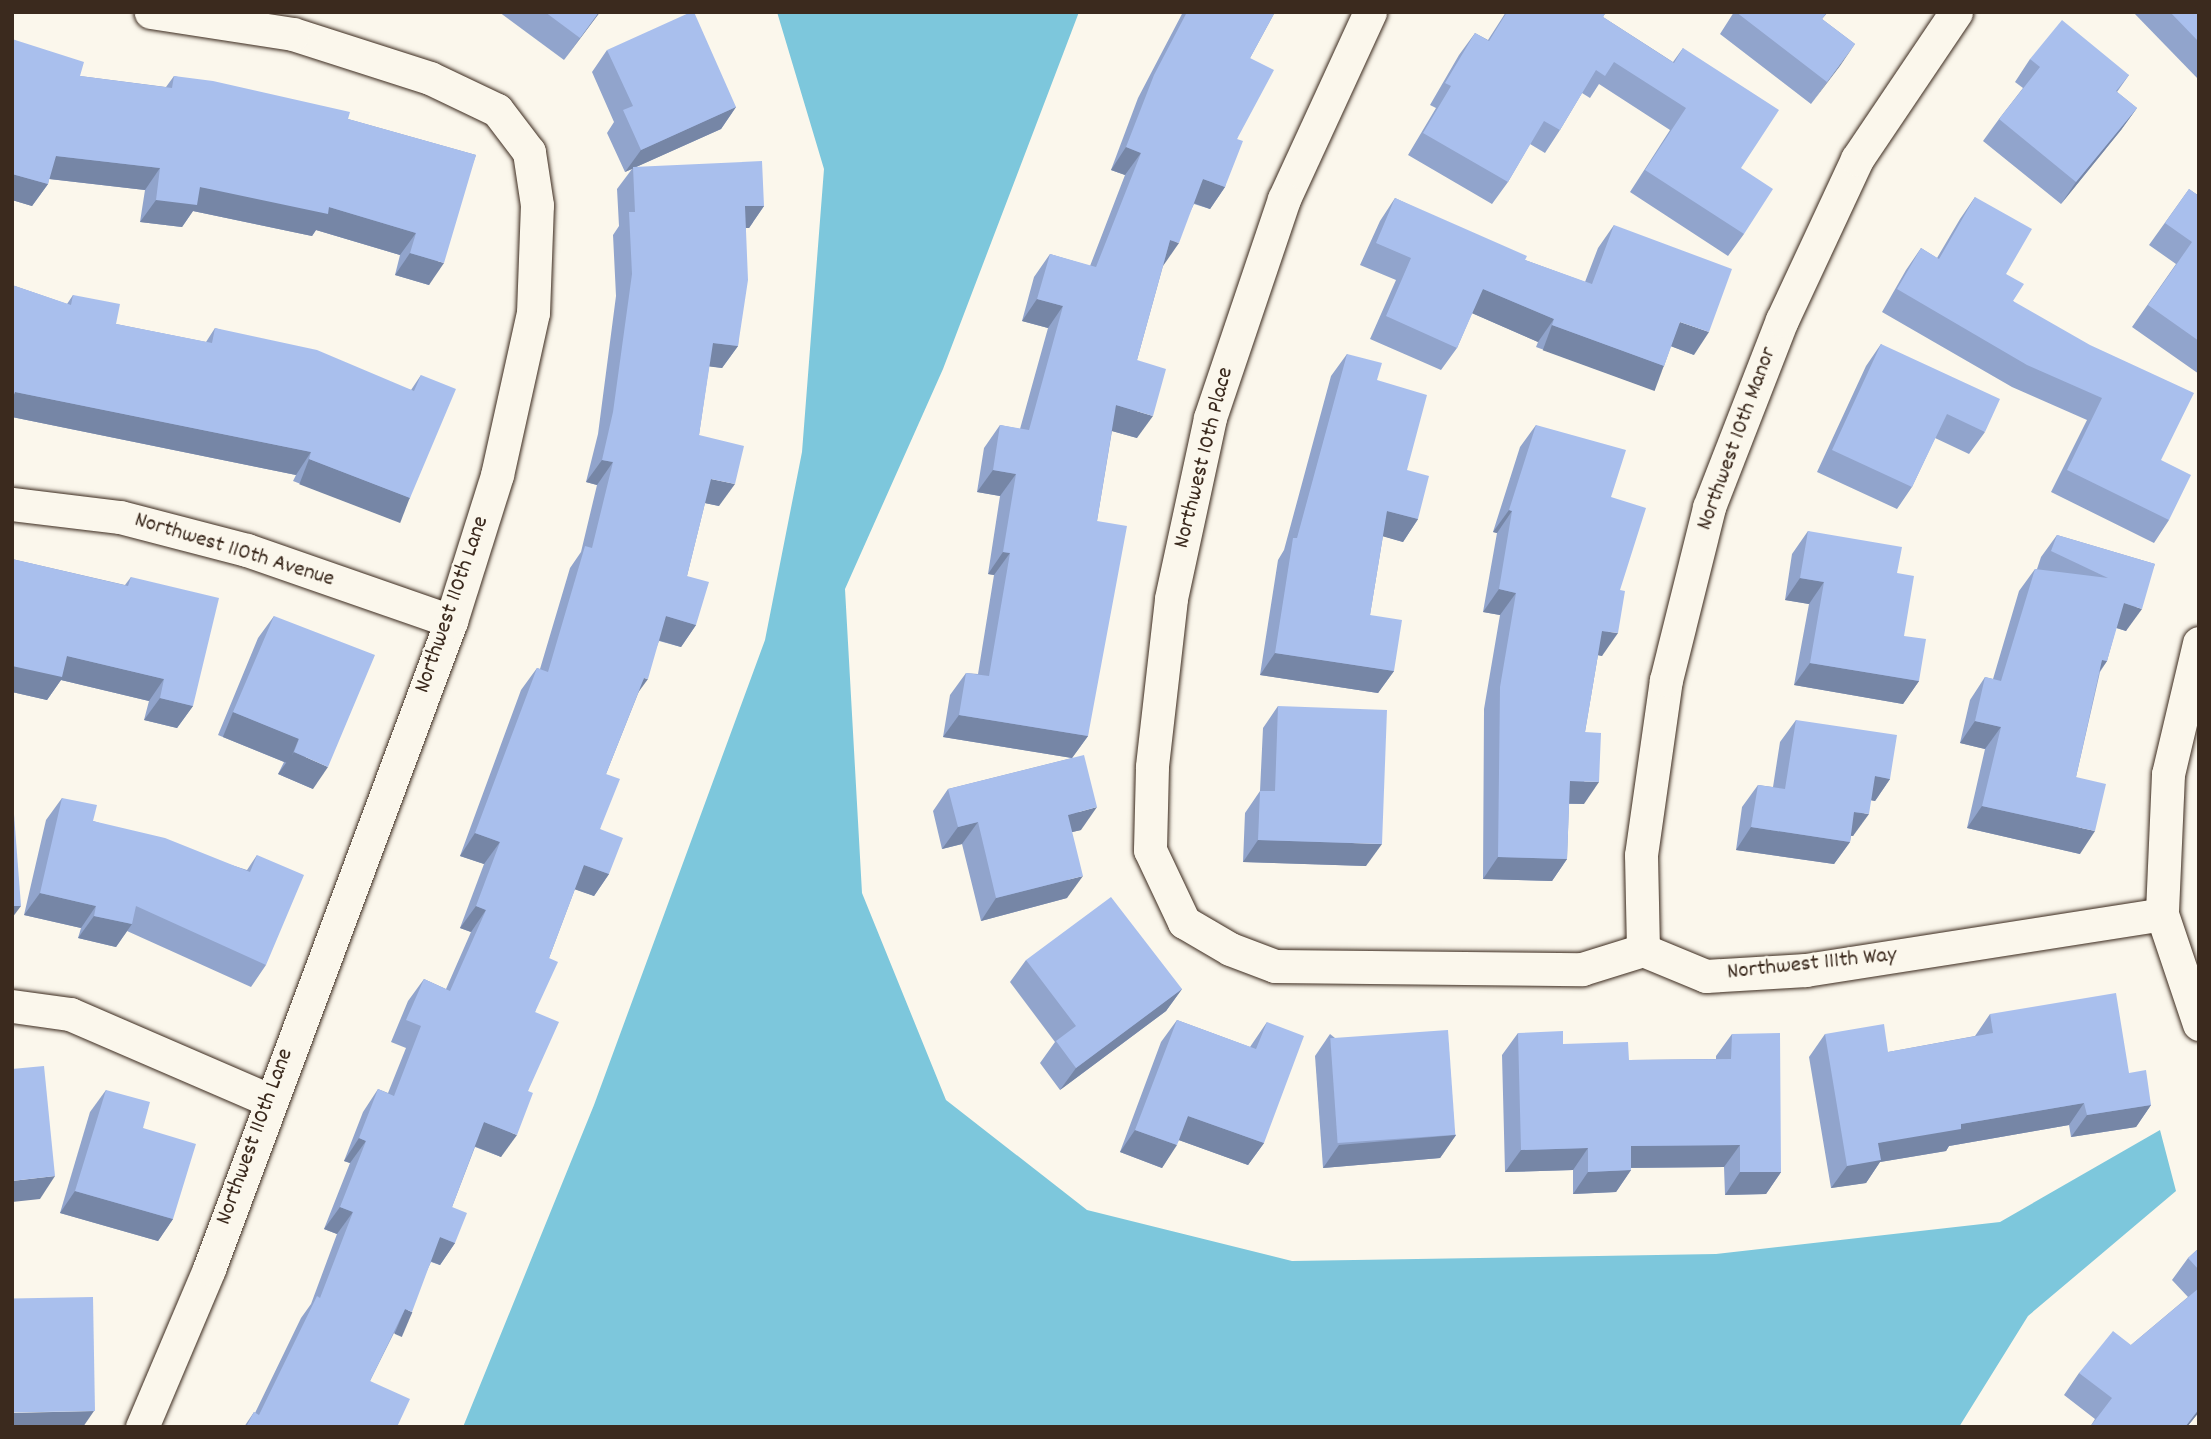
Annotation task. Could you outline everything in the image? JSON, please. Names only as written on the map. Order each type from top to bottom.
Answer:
[{"type":"street","name":"Northwest 110th Lane","points":[[142,1427],[209,1269],[269,1100],[451,621],[497,475],[533,313],[537,205],[529,152],[497,110],[430,78],[293,34],[151,12]]},
{"type":"street","name":"Northwest 10th Place","points":[[1370,12],[1284,199],[1210,418],[1171,598],[1152,767],[1150,850],[1184,922],[1230,948],[1275,966],[1582,969],[1643,950]]},
{"type":"street","name":"Northwest 10th Manor","points":[[1643,950],[1641,855],[1666,680],[1709,507],[1782,320],[1857,159],[1956,12]]},
{"type":"street","name":"Northwest 110th Avenue","points":[[12,504],[120,517],[247,550],[451,621]]},
{"type":"street","points":[[2199,643],[2168,774],[2162,914],[2199,1024]]},
{"type":"street","name":"Northwest 111th Way","points":[[1643,950],[1706,976],[1806,971],[2162,914]]},
{"type":"street","points":[[12,1006],[70,1014],[269,1100]]},
{"type":"water","points":[[777,12],[1079,12],[943,369],[845,589],[862,893],[946,1100],[1087,1210],[1292,1261],[1716,1254],[2000,1222],[2160,1130],[2176,1191],[2028,1316],[1959,1427],[463,1427],[594,1105],[765,640],[802,452],[824,169]]},
{"type":"building","points":[[545,12],[599,12],[580,38]]},
{"type":"building","points":[[694,12],[736,107],[641,150],[623,110],[633,106],[607,50]]},
{"type":"building","points":[[1187,12],[1275,12],[1250,58],[1274,70],[1237,139],[1243,141],[1225,187],[1203,179],[1179,243],[1170,240],[1137,360],[1166,369],[1153,416],[1116,405],[1097,521],[1127,526],[1088,736],[959,715],[966,673],[989,676],[1010,553],[1003,552],[1016,474],[993,470],[1000,425],[1029,430],[1063,306],[1037,299],[1050,254],[1096,267],[1141,153],[1126,147],[1154,75]]},
{"type":"building","points":[[1507,12],[1606,12],[1603,17],[1674,63],[1683,48],[1779,110],[1741,168],[1773,189],[1744,234],[1645,170],[1686,108],[1614,62],[1605,76],[1596,70],[1560,130],[1544,121],[1508,182],[1423,133],[1451,86],[1445,83],[1475,33],[1489,41]]},
{"type":"building","points":[[1736,12],[1827,12],[1822,19],[1855,44],[1827,82]]},
{"type":"building","points":[[2170,12],[2199,12],[2199,42]]},
{"type":"building","points":[[2062,20],[2129,75],[2116,91],[2137,108],[2076,182],[1999,119],[2040,67],[2030,59]]},
{"type":"building","points":[[12,39],[84,62],[80,76],[172,88],[174,76],[213,81],[350,112],[348,119],[476,155],[444,263],[410,253],[416,233],[329,207],[328,214],[200,187],[197,205],[156,200],[160,168],[56,156],[48,184],[12,174]]},
{"type":"building","points":[[762,161],[764,206],[745,206],[748,280],[738,346],[713,343],[699,435],[744,446],[735,484],[711,479],[687,576],[709,582],[696,625],[666,616],[648,679],[644,678],[606,774],[620,779],[600,829],[623,838],[609,874],[584,865],[549,958],[558,962],[535,1012],[559,1022],[528,1091],[533,1093],[517,1135],[484,1122],[452,1207],[467,1213],[455,1243],[440,1237],[412,1312],[405,1309],[370,1381],[410,1399],[397,1427],[246,1427],[254,1412],[259,1415],[317,1296],[320,1298],[353,1212],[340,1207],[366,1141],[359,1138],[378,1089],[394,1096],[421,1026],[406,1020],[424,979],[450,991],[486,910],[476,906],[500,842],[475,833],[537,668],[548,672],[585,546],[592,548],[613,462],[602,460],[613,412],[632,274],[629,212],[635,212],[633,167]]},
{"type":"building","points":[[2189,189],[2199,196],[2199,341],[2148,305],[2192,242],[2165,223]]},
{"type":"building","points":[[1975,197],[2032,229],[2006,274],[2024,284],[2013,301],[2090,345],[2194,393],[2161,460],[2191,475],[2169,520],[2067,470],[2102,398],[2027,365],[1897,289],[1921,248],[1939,259]]},
{"type":"building","points":[[1395,198],[1527,256],[1525,260],[1592,284],[1614,225],[1732,269],[1709,332],[1680,322],[1664,366],[1552,325],[1554,319],[1483,289],[1457,348],[1386,316],[1411,258],[1376,243]]},
{"type":"building","points":[[12,285],[71,305],[73,295],[120,304],[116,324],[212,343],[215,328],[317,350],[414,391],[421,375],[456,389],[410,498],[309,459],[311,452],[15,392],[12,400]]},
{"type":"building","points":[[1881,344],[2000,399],[1985,432],[1947,414],[1912,487],[1832,450]]},
{"type":"building","points":[[1347,354],[1382,363],[1377,380],[1427,395],[1407,470],[1429,476],[1418,519],[1387,511],[1370,615],[1402,620],[1394,671],[1275,653],[1293,538],[1297,538]]},
{"type":"building","points":[[1536,425],[1626,450],[1611,497],[1646,508],[1620,590],[1625,591],[1618,633],[1602,631],[1585,732],[1601,733],[1599,782],[1570,781],[1567,859],[1498,857],[1500,687],[1516,593],[1499,589],[1512,511],[1509,510]]},
{"type":"building","points":[[1808,531],[1902,547],[1897,573],[1914,576],[1904,636],[1926,639],[1919,681],[1810,663],[1824,582],[1800,578]]},
{"type":"building","points":[[2057,535],[2155,564],[2142,609],[2124,603],[2107,661],[2102,660],[2076,777],[2106,784],[2095,831],[1982,806],[2001,727],[1975,721],[1985,677],[2001,681],[2035,569],[2108,578],[2051,551]]},
{"type":"building","points":[[12,559],[128,586],[131,577],[219,598],[193,706],[160,698],[164,679],[67,656],[62,677],[12,666]]},
{"type":"building","points":[[274,616],[375,655],[328,767],[294,752],[299,739],[233,712]]},
{"type":"building","points":[[1278,706],[1387,710],[1382,844],[1258,840],[1260,791],[1275,791]]},
{"type":"building","points":[[1796,720],[1897,735],[1890,779],[1875,776],[1869,814],[1854,812],[1850,842],[1751,827],[1758,785],[1785,789]]},
{"type":"building","points":[[1084,755],[1097,807],[1068,815],[1083,876],[996,898],[978,822],[958,827],[948,789]]},
{"type":"building","points":[[62,798],[97,805],[93,821],[165,838],[250,872],[257,855],[304,875],[266,965],[136,906],[132,924],[94,916],[96,906],[40,893]]},
{"type":"building","points":[[13,801],[21,906],[12,906]]},
{"type":"building","points":[[1111,897],[1182,989],[1076,1068],[1056,1041],[1076,1026],[1026,960]]},
{"type":"building","points":[[2116,993],[2129,1073],[2146,1070],[2151,1105],[2087,1115],[2084,1103],[1961,1124],[1961,1129],[1878,1143],[1881,1160],[1847,1166],[1825,1034],[1884,1024],[1888,1052],[1993,1033],[1990,1014]]},
{"type":"building","points":[[1177,1020],[1256,1049],[1267,1022],[1304,1036],[1264,1143],[1188,1116],[1177,1145],[1135,1130]]},
{"type":"building","points":[[1448,1030],[1455,1135],[1338,1143],[1330,1038]]},
{"type":"building","points":[[1563,1031],[1563,1044],[1628,1042],[1629,1060],[1731,1059],[1732,1034],[1780,1033],[1781,1172],[1740,1172],[1740,1145],[1631,1146],[1631,1170],[1588,1172],[1588,1148],[1521,1150],[1518,1033]]},
{"type":"building","points":[[44,1066],[55,1176],[12,1181],[12,1069]]},
{"type":"building","points":[[106,1090],[150,1102],[143,1128],[196,1144],[173,1219],[75,1191]]},
{"type":"building","points":[[2199,1248],[2199,1270],[2188,1258]]},
{"type":"building","points":[[2199,1288],[2199,1409],[2185,1427],[2090,1427],[2112,1398],[2079,1373],[2113,1331],[2131,1345]]},
{"type":"building","points":[[93,1297],[95,1411],[14,1412],[12,1298]]}]
